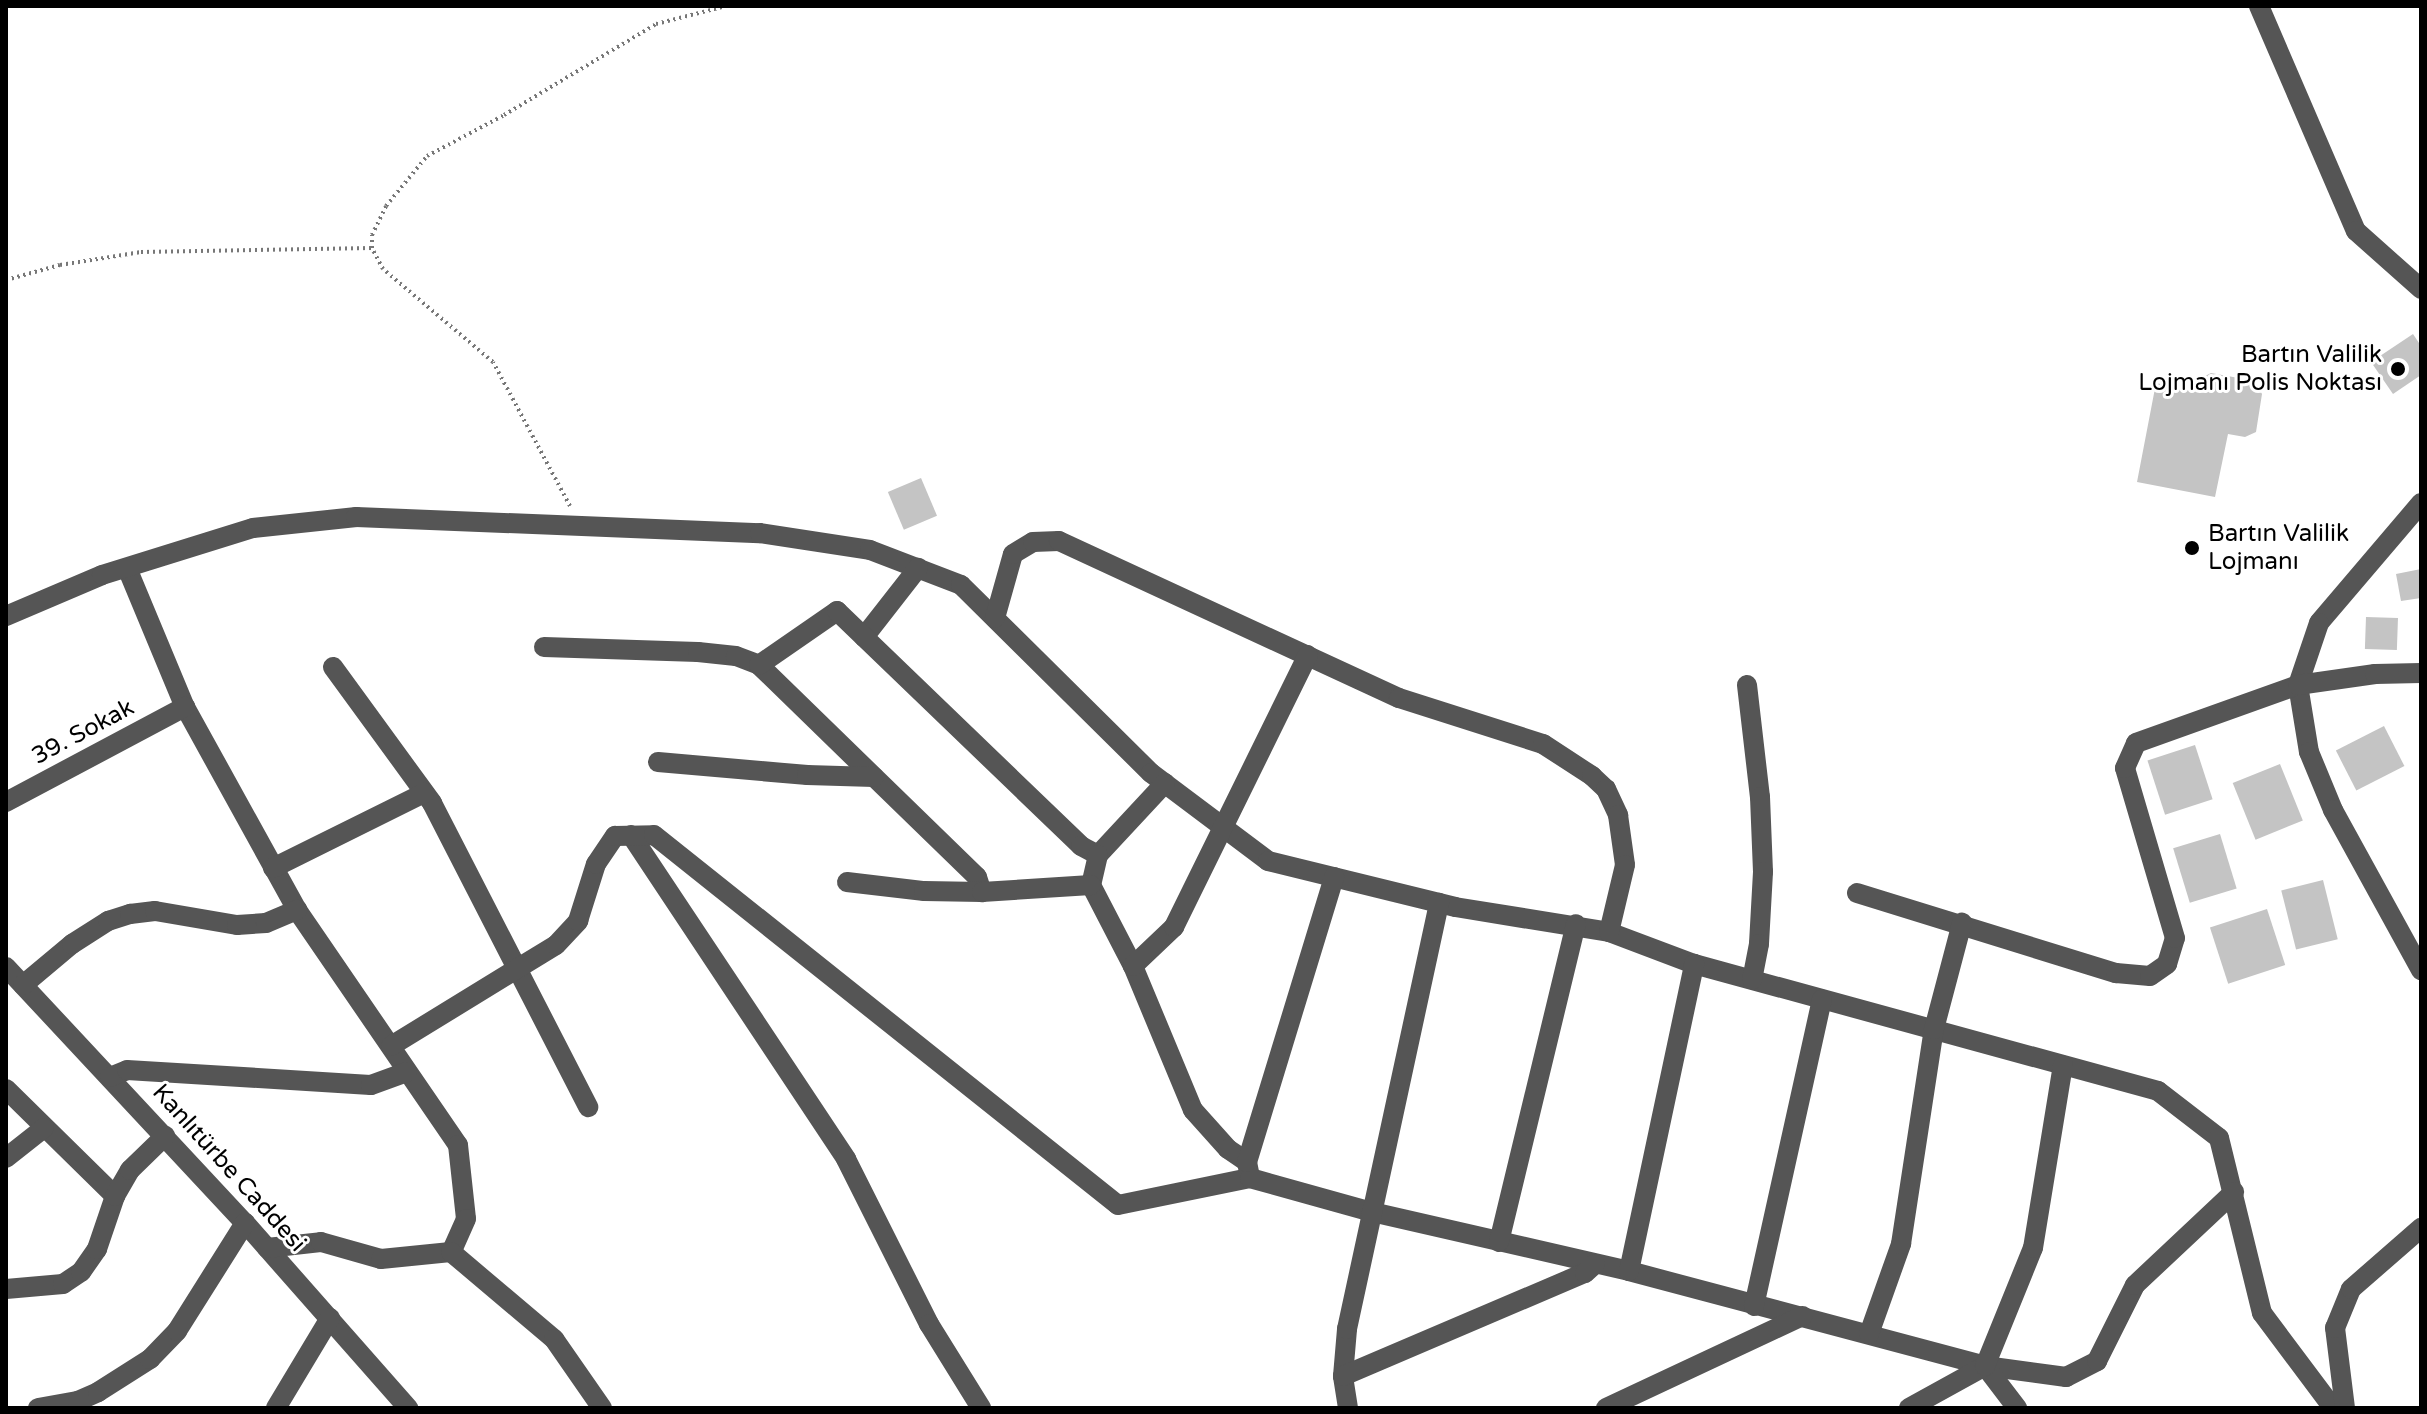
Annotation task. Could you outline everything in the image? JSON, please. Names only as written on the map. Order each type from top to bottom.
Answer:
[{"type":"street","points":[[2259,6],[2356,231],[2421,289]]},
{"type":"street","points":[[2421,503],[2319,623],[2298,685],[2309,752],[2333,810],[2421,970]]},
{"type":"street","points":[[6,616],[127,568],[253,528],[356,517],[760,533],[870,550],[961,585],[1165,783],[1268,861],[1439,903],[1609,932],[1694,964],[2158,1091],[2219,1138],[2262,1313],[2333,1408]]},
{"type":"street","points":[[995,618],[1013,554],[1033,542],[1059,541],[1399,698],[1543,744],[1592,776],[1613,802],[1625,847],[1623,883],[1609,932]]},
{"type":"street","points":[[127,568],[185,707],[297,910],[458,1145],[466,1219],[451,1252]]},
{"type":"street","points":[[864,637],[918,568]]},
{"type":"street","points":[[759,665],[837,611],[1081,846],[1098,855]]},
{"type":"street","points":[[544,647],[698,652],[736,656],[759,665],[977,877],[982,892]]},
{"type":"street","points":[[1133,966],[1174,927],[1308,655]]},
{"type":"street","points":[[333,667],[424,793],[588,1107]]},
{"type":"street","points":[[1857,893],[2116,973],[2150,976],[2167,964],[2175,938],[2125,768],[2136,743],[2298,685],[2375,674],[2421,673]]},
{"type":"street","points":[[1747,685],[1760,797],[1763,872],[1759,944],[1752,979]]},
{"type":"street","name":"39. Sokak","points":[[6,802],[185,707]]},
{"type":"street","points":[[658,762],[807,775],[874,777]]},
{"type":"street","points":[[1165,783],[1098,855],[1091,885],[1133,966],[1193,1110],[1249,1170],[1372,1212],[1629,1271],[1985,1366],[2066,1377],[2097,1361],[2135,1285],[2234,1192]]},
{"type":"street","points":[[273,868],[424,793]]},
{"type":"street","points":[[631,835],[846,1159],[929,1324],[981,1408]]},
{"type":"street","points":[[391,1046],[556,945],[578,921],[596,864],[615,836],[654,835],[1118,1205],[1249,1170]]},
{"type":"street","points":[[1249,1170],[1334,877]]},
{"type":"street","points":[[847,882],[924,891],[982,892],[1091,885]]},
{"type":"street","points":[[1348,1408],[1343,1376],[1347,1329],[1439,903]]},
{"type":"street","points":[[23,985],[72,944],[108,921],[130,914],[155,911],[237,925],[266,923],[297,910]]},
{"type":"street","points":[[1869,1334],[1901,1244],[1934,1029],[1962,923]]},
{"type":"street","points":[[1499,1242],[1576,924]]},
{"type":"street","points":[[1629,1271],[1694,964]]},
{"type":"street","name":"Kanlıtürbe Caddesi","points":[[6,967],[245,1223],[408,1408]]},
{"type":"street","points":[[1754,1306],[1822,999]]},
{"type":"street","points":[[1909,1408],[1985,1366],[2033,1248],[2063,1065]]},
{"type":"street","points":[[110,1077],[127,1070],[371,1085],[407,1072]]},
{"type":"street","points":[[6,1089],[115,1196]]},
{"type":"street","points":[[6,1158],[44,1128]]},
{"type":"street","points":[[6,1289],[63,1284],[81,1272],[97,1249],[115,1196],[130,1170],[165,1136]]},
{"type":"street","points":[[38,1408],[88,1397],[117,1383],[150,1359],[177,1331],[245,1223]]},
{"type":"street","points":[[2345,1408],[2335,1328],[2351,1289],[2421,1228]]},
{"type":"street","points":[[267,1248],[321,1242],[381,1259],[451,1252],[554,1339],[602,1408]]},
{"type":"street","points":[[1343,1376],[1585,1273],[1595,1264]]},
{"type":"street","points":[[1606,1408],[1802,1316]]},
{"type":"street","points":[[276,1408],[330,1318]]},
{"type":"street","points":[[1985,1366],[2017,1408]]},
{"type":"path","points":[[591,528],[570,505],[493,362],[383,269],[372,248],[372,235],[386,206],[427,156],[504,115],[656,24],[726,6]]},
{"type":"path","points":[[6,280],[60,265],[141,252],[372,248]]},
{"type":"building","name":"Bartın Valilik Lojmanı Polis Noktası","points":[[2413,334],[2421,346],[2421,375],[2393,394],[2371,362]]},
{"type":"building","name":"Bartın Valilik Lojmanı","points":[[2211,373],[2255,381],[2262,394],[2256,432],[2245,437],[2228,434],[2215,497],[2137,482],[2156,383],[2198,392],[2201,378]]},
{"type":"building","points":[[921,478],[937,516],[904,530],[888,492]]},
{"type":"building","points":[[2421,569],[2421,598],[2401,601],[2396,574]]},
{"type":"building","points":[[2366,617],[2398,618],[2397,650],[2365,649]]},
{"type":"building","points":[[2384,726],[2404,766],[2356,791],[2336,751]]},
{"type":"building","points":[[2195,745],[2213,799],[2165,815],[2147,760]]},
{"type":"building","points":[[2280,764],[2303,821],[2256,840],[2233,783]]},
{"type":"building","points":[[2220,834],[2237,889],[2190,903],[2173,848]]},
{"type":"building","points":[[2323,880],[2338,939],[2296,950],[2281,890]]},
{"type":"building","points":[[2267,909],[2285,965],[2228,984],[2210,928]]},
{"type":"place","name":"Bartın Valilik Lojmanı Polis Noktası","points":[[2398,369]]},
{"type":"place","name":"Bartın Valilik Lojmanı","points":[[2192,548]]}]
